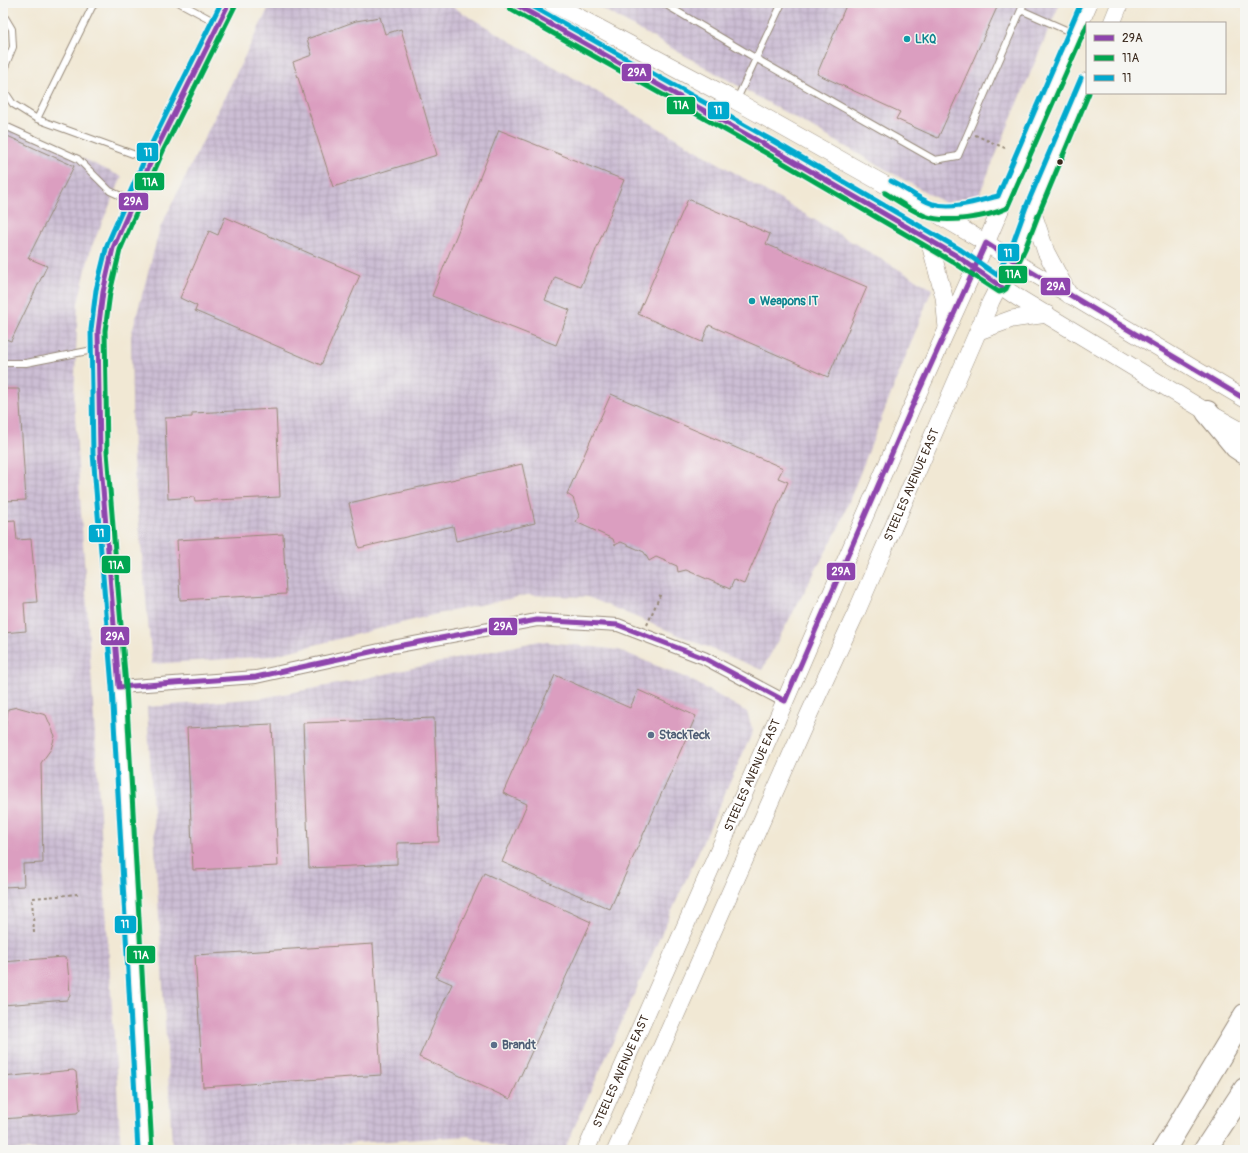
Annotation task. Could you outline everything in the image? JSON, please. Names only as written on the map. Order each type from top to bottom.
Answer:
[{"type":"highway","points":[[1207,412],[1236,447],[1245,453]]},
{"type":"highway","points":[[1164,1150],[1245,1016]]},
{"type":"highway","points":[[1205,1150],[1245,1089]]},
{"type":"main road","points":[[513,3],[769,147],[957,256],[1047,314],[1207,412],[1245,433]]},
{"type":"main road","points":[[552,3],[736,101],[930,210],[1069,295],[1245,399]]},
{"type":"main road","name":"STEELES AVENUE EAST","points":[[586,1150],[785,701],[911,409],[986,243],[1089,3]]},
{"type":"main road","points":[[1112,22],[1120,3]]},
{"type":"main road","name":"STEELES AVENUE EAST","points":[[616,1150],[810,712],[856,613],[979,331],[1019,246],[1032,210],[1086,83]]},
{"type":"main road","points":[[930,210],[959,212],[1003,202]]},
{"type":"main road","points":[[1032,210],[1046,252],[1069,295]]},
{"type":"main road","points":[[929,240],[944,297],[947,330]]},
{"type":"main road","points":[[979,331],[1012,319],[1047,314]]},
{"type":"street","points":[[145,1150],[119,687],[100,452],[98,331],[104,285],[113,248],[152,161],[229,3]]},
{"type":"street","points":[[119,687],[256,677],[393,647],[536,620],[618,626],[704,658],[785,701]]},
{"type":"lane","points":[[37,119],[92,7],[96,3]]},
{"type":"lane","points":[[180,3],[219,24]]},
{"type":"lane","points":[[663,3],[757,59],[935,160],[958,156],[1024,3]]},
{"type":"lane","points":[[736,101],[782,3]]},
{"type":"lane","points":[[1022,10],[1076,34]]},
{"type":"lane","points":[[3,14],[12,29],[13,46],[6,64],[4,76],[5,92],[13,104],[37,119],[152,161]]},
{"type":"lane","points":[[3,125],[78,159],[110,191],[134,202]]},
{"type":"lane","points":[[3,363],[26,363],[98,349]]},
{"type":"path","points":[[968,133],[1005,148]]},
{"type":"path","points":[[643,635],[661,593]]},
{"type":"path","points":[[34,933],[32,898],[79,894]]},
{"type":"shaded area","points":[[271,3],[446,3],[932,289],[839,527],[762,670],[588,597],[527,595],[433,615],[271,656],[152,664],[133,459],[131,336],[160,228]]},
{"type":"shaded area","points":[[592,3],[1060,3],[979,195],[945,203]]},
{"type":"shaded area","points":[[3,121],[122,177],[91,248],[78,303],[74,400],[121,1150],[3,1150]]},
{"type":"shaded area","points":[[539,641],[619,650],[691,680],[747,712],[753,731],[564,1150],[511,1150],[469,1136],[241,1150],[178,1150],[172,1144],[147,707],[262,698],[348,682]]},
{"type":"building","name":"LKQ","points":[[847,3],[999,3],[938,138],[896,119],[900,112],[817,74]]},
{"type":"building","points":[[380,17],[385,34],[401,29],[437,155],[333,187],[293,62],[312,55],[307,39],[356,21]]},
{"type":"building","points":[[499,130],[624,180],[581,287],[555,277],[545,300],[570,310],[556,345],[432,296]]},
{"type":"building","points":[[3,134],[74,166],[28,258],[47,266],[11,341],[3,338]]},
{"type":"building","name":"Weapons IT","points":[[688,199],[770,234],[766,244],[867,287],[828,377],[709,325],[702,342],[638,314]]},
{"type":"building","points":[[225,217],[360,275],[321,365],[195,311],[197,306],[180,298],[209,231],[218,235]]},
{"type":"building","points":[[3,389],[19,389],[26,500],[3,501]]},
{"type":"building","points":[[611,394],[783,468],[778,478],[788,482],[744,584],[734,580],[730,589],[686,570],[678,572],[677,566],[656,557],[649,561],[644,552],[621,542],[615,545],[613,539],[576,522],[579,516],[573,498],[567,494]]},
{"type":"building","points":[[276,409],[280,497],[195,501],[194,497],[168,499],[165,418],[192,417],[192,413]]},
{"type":"building","points":[[522,464],[535,523],[456,541],[453,526],[359,548],[349,503]]},
{"type":"building","points":[[15,520],[17,540],[31,539],[37,602],[24,603],[26,631],[3,633],[3,521]]},
{"type":"building","points":[[283,534],[286,594],[180,600],[177,540]]},
{"type":"building","points":[[555,675],[630,708],[638,690],[696,716],[610,909],[502,862],[527,804],[503,793]]},
{"type":"building","points":[[17,707],[46,715],[55,736],[51,749],[41,763],[43,863],[23,864],[24,886],[3,887],[3,731],[5,730],[8,709]]},
{"type":"building","points":[[434,718],[439,842],[397,843],[397,864],[309,868],[303,723]]},
{"type":"building","points":[[272,724],[278,866],[193,870],[187,728]]},
{"type":"building","points":[[484,873],[591,922],[510,1099],[419,1057],[452,984],[436,977]]},
{"type":"building","points":[[373,944],[381,1075],[203,1087],[195,955]]},
{"type":"building","points":[[63,957],[67,959],[69,980],[70,996],[67,1000],[3,1005],[3,962]]},
{"type":"building","points":[[73,1070],[76,1072],[80,1109],[77,1113],[3,1119],[3,1077]]},
{"type":"transit line","name":"11","points":[[138,1150],[112,687],[93,453],[91,330],[96,290],[107,245],[151,145],[221,3]]},
{"type":"transit line","name":"29A","points":[[229,3],[157,148],[113,248],[103,292],[98,331],[100,452],[119,687],[256,677],[393,647],[537,620],[618,625],[704,658],[785,701],[911,409],[986,243],[1028,270],[1245,399]]},
{"type":"transit line","name":"29A","points":[[513,3],[769,147],[957,256],[1003,288]]},
{"type":"transit line","name":"11","points":[[527,3],[773,141],[961,250],[997,275],[1013,243],[1026,207],[1081,78]]},
{"type":"transit line","name":"11","points":[[891,181],[922,199],[941,206],[966,204],[998,196],[1081,3]]},
{"type":"transit line","name":"11A","points":[[152,1150],[126,687],[107,452],[105,331],[110,293],[120,250],[163,151],[235,6]]},
{"type":"transit line","name":"11A","points":[[510,9],[766,153],[953,262],[999,292],[1006,289],[1025,249],[1089,94]]},
{"type":"transit line","name":"11A","points":[[885,193],[915,211],[933,218],[955,219],[978,217],[1007,208],[1086,27]]},
{"type":"place","name":"LKQ","points":[[907,39]]},
{"type":"place","name":"Weapons IT","points":[[752,301]]},
{"type":"place","name":"StackTeck","points":[[651,735]]},
{"type":"place","name":"Brandt","points":[[494,1045]]}]
